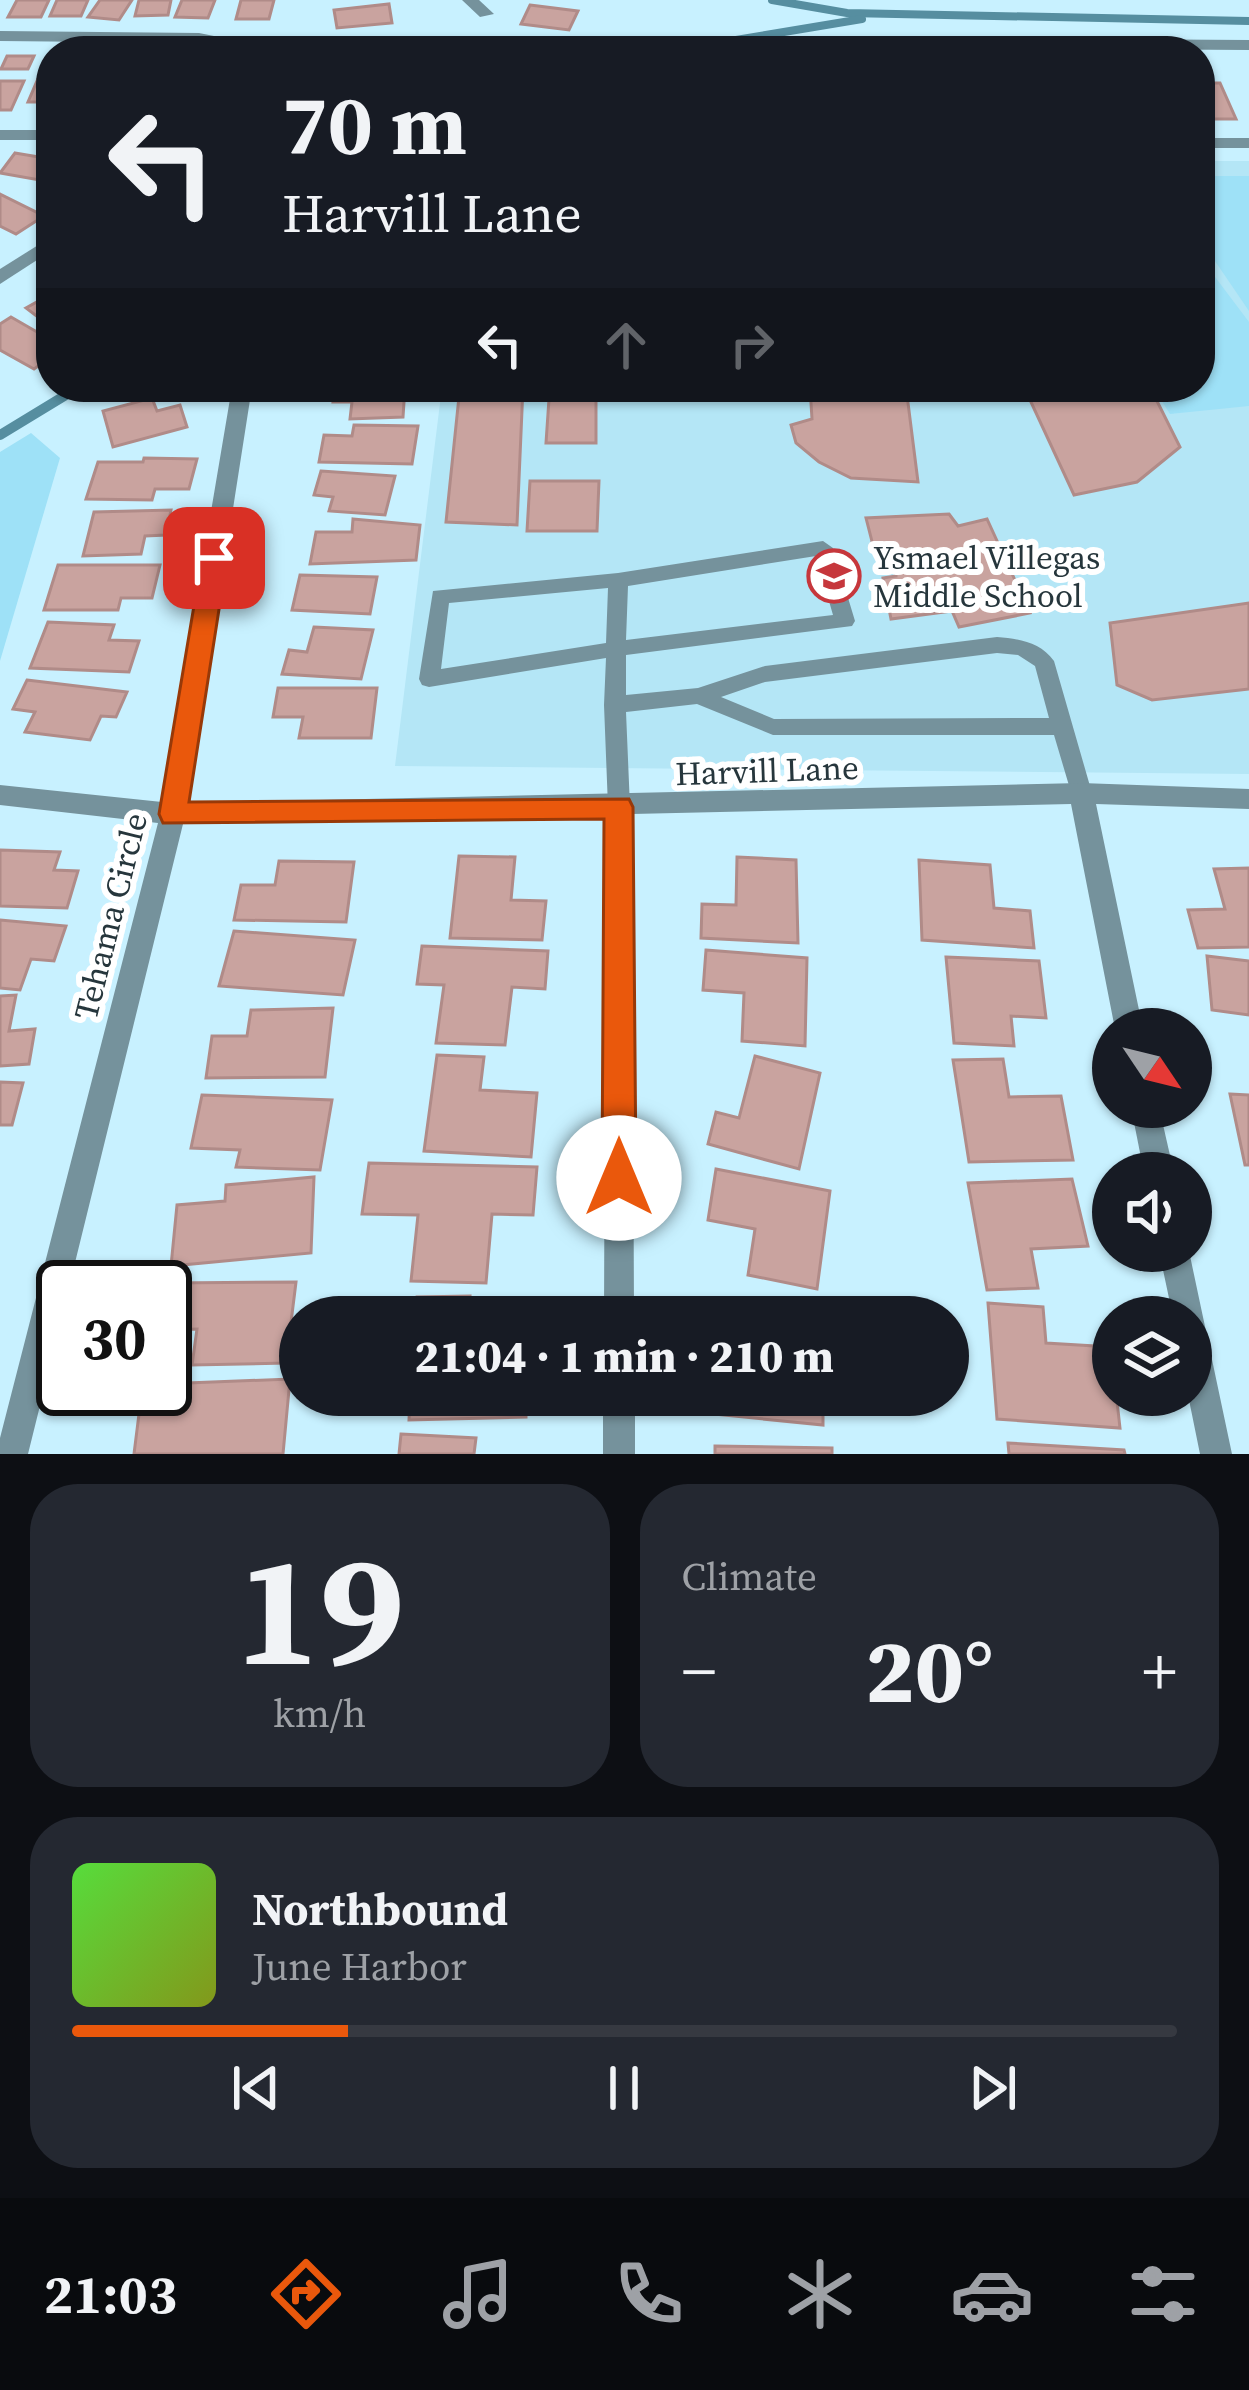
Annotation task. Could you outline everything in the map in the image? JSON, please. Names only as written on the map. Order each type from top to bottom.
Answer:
[{"type":"street","points":[[470,0],[486,14]]},
{"type":"street","points":[[0,36],[36,36]]},
{"type":"street","points":[[1215,45],[1249,45]]},
{"type":"street","points":[[0,135],[36,135]]},
{"type":"street","points":[[1215,143],[1249,143]]},
{"type":"street","points":[[0,278],[36,253]]},
{"type":"street","name":"Tehama Circle","points":[[12,1454],[173,814],[240,402]]},
{"type":"street","points":[[1081,793],[1125,1008]]},
{"type":"street","name":"Harvill Lane","points":[[0,795],[173,814],[1081,793],[1249,800]]},
{"type":"street","points":[[619,807],[619,1296]]},
{"type":"street","points":[[619,1416],[619,1454]]},
{"type":"street","points":[[1208,1416],[1216,1454]]},
{"type":"lane","points":[[823,548],[845,621],[615,649],[429,679],[440,596],[618,580],[823,548]]},
{"type":"lane","points":[[618,580],[614,705],[619,807]]},
{"type":"lane","points":[[614,705],[698,696],[765,674],[998,645],[1022,647],[1044,661],[1081,793]]},
{"type":"lane","points":[[698,696],[773,727],[1063,726]]},
{"type":"shaded area","name":"Ysmael Villegas Middle School","points":[[1215,161],[1249,161],[1249,774],[395,766],[440,402],[1215,402]]},
{"type":"shaded area","points":[[1215,176],[1249,176],[1249,311],[1215,261]]},
{"type":"shaded area","points":[[1215,277],[1249,322],[1249,406],[1170,414],[1162,402],[1215,402]]},
{"type":"shaded area","points":[[31,433],[60,458],[0,661],[0,452]]},
{"type":"building","points":[[17,0],[49,0],[41,17],[8,17]]},
{"type":"building","points":[[57,0],[88,0],[81,16],[50,16]]},
{"type":"building","points":[[100,0],[132,0],[119,20],[88,17]]},
{"type":"building","points":[[139,0],[171,0],[168,15],[135,16]]},
{"type":"building","points":[[182,0],[215,0],[208,18],[175,17]]},
{"type":"building","points":[[241,0],[274,0],[269,19],[236,19]]},
{"type":"building","points":[[389,4],[392,23],[337,28],[334,10]]},
{"type":"building","points":[[530,5],[578,11],[569,30],[521,24]]},
{"type":"building","points":[[7,56],[34,56],[28,69],[1,69]]},
{"type":"building","points":[[0,81],[24,81],[11,110],[0,110]]},
{"type":"building","points":[[1215,83],[1220,83],[1236,119],[1215,119]]},
{"type":"building","points":[[15,153],[36,156],[36,179],[0,173]]},
{"type":"building","points":[[0,194],[36,212],[36,221],[16,234],[0,226]]},
{"type":"building","points":[[11,317],[36,331],[36,368],[0,350],[0,324]]},
{"type":"building","points":[[137,402],[154,402],[157,411],[180,405],[187,427],[113,447],[103,411]]},
{"type":"building","points":[[352,402],[404,402],[403,417],[350,419]]},
{"type":"building","points":[[458,402],[522,402],[517,525],[446,522]]},
{"type":"building","points":[[549,402],[596,402],[596,443],[546,443]]},
{"type":"building","points":[[811,402],[908,402],[918,482],[851,478],[819,462],[796,443],[791,425],[812,419]]},
{"type":"building","points":[[1031,402],[1158,402],[1180,447],[1137,482],[1074,495]]},
{"type":"building","points":[[354,425],[418,426],[412,464],[319,462],[324,435],[352,436]]},
{"type":"building","points":[[144,458],[197,459],[189,489],[155,489],[152,500],[86,499],[98,462],[143,462]]},
{"type":"building","points":[[321,471],[395,476],[385,515],[329,511],[333,497],[314,495]]},
{"type":"building","points":[[530,481],[599,481],[597,531],[527,531]]},
{"type":"building","points":[[171,510],[166,535],[145,536],[141,554],[83,556],[94,512]]},
{"type":"building","points":[[949,514],[958,526],[987,519],[1030,613],[959,627],[952,611],[891,619],[883,578],[896,576],[896,563],[876,557],[866,518]]},
{"type":"building","points":[[353,519],[420,525],[416,560],[310,564],[316,532],[352,532]]},
{"type":"building","points":[[58,565],[160,565],[152,598],[121,598],[118,610],[44,610]]},
{"type":"building","points":[[300,575],[377,577],[370,614],[292,610]]},
{"type":"building","points":[[1249,603],[1249,689],[1152,700],[1117,685],[1110,623]]},
{"type":"building","points":[[48,622],[114,625],[109,640],[139,641],[129,672],[30,668]]},
{"type":"building","points":[[314,627],[373,630],[361,679],[282,674],[289,650],[307,652]]},
{"type":"building","points":[[27,680],[127,692],[116,717],[101,716],[90,740],[25,732],[35,712],[13,709]]},
{"type":"building","points":[[278,688],[377,688],[371,738],[299,738],[303,717],[273,717]]},
{"type":"building","points":[[0,850],[60,852],[54,870],[78,871],[67,908],[0,906]]},
{"type":"building","points":[[459,856],[515,857],[511,900],[546,901],[542,940],[450,938]]},
{"type":"building","points":[[737,857],[796,860],[798,943],[701,938],[702,904],[736,905]]},
{"type":"building","points":[[919,860],[990,865],[994,908],[1030,911],[1034,948],[922,940]]},
{"type":"building","points":[[279,861],[354,862],[346,922],[234,920],[241,885],[275,885]]},
{"type":"building","points":[[1249,868],[1249,947],[1198,948],[1188,910],[1225,909],[1214,869]]},
{"type":"building","points":[[0,920],[66,926],[54,961],[31,959],[20,990],[0,988]]},
{"type":"building","points":[[234,931],[355,940],[343,995],[219,986]]},
{"type":"building","points":[[422,946],[548,951],[545,989],[512,987],[505,1045],[436,1043],[444,985],[417,984]]},
{"type":"building","points":[[706,950],[807,958],[805,1046],[742,1041],[744,993],[703,990]]},
{"type":"building","points":[[1207,956],[1249,961],[1249,1015],[1212,1008]]},
{"type":"building","points":[[946,957],[1039,961],[1046,1018],[1011,1016],[1014,1046],[954,1043]]},
{"type":"building","points":[[16,995],[9,1031],[35,1029],[29,1064],[0,1066],[0,996]]},
{"type":"building","points":[[333,1008],[325,1077],[206,1078],[212,1036],[247,1036],[251,1010]]},
{"type":"building","points":[[437,1055],[484,1057],[480,1090],[537,1093],[531,1157],[424,1151]]},
{"type":"building","points":[[755,1056],[820,1073],[799,1169],[708,1144],[716,1112],[739,1118]]},
{"type":"building","points":[[1003,1059],[1009,1097],[1061,1096],[1073,1160],[969,1162],[953,1060]]},
{"type":"building","points":[[0,1082],[23,1083],[12,1125],[0,1125]]},
{"type":"building","points":[[1230,1094],[1249,1095],[1249,1165],[1245,1165]]},
{"type":"building","points":[[202,1095],[332,1100],[320,1170],[236,1167],[240,1150],[191,1148]]},
{"type":"building","points":[[369,1163],[537,1167],[533,1215],[492,1214],[486,1283],[411,1281],[418,1215],[362,1214]]},
{"type":"building","points":[[716,1169],[830,1191],[817,1289],[748,1275],[755,1229],[708,1220]]},
{"type":"building","points":[[314,1177],[311,1253],[192,1264],[192,1260],[172,1260],[177,1205],[225,1201],[226,1185]]},
{"type":"building","points":[[1072,1179],[1088,1246],[1031,1249],[1038,1288],[987,1290],[968,1183]]},
{"type":"building","points":[[296,1282],[294,1296],[279,1296],[279,1363],[192,1365],[197,1329],[192,1329],[192,1283]]},
{"type":"building","points":[[988,1303],[1043,1307],[1046,1343],[1092,1346],[1092,1416],[1119,1416],[1120,1428],[997,1419]]},
{"type":"building","points":[[279,1379],[279,1416],[287,1416],[283,1454],[134,1454],[139,1416],[192,1416],[192,1383]]},
{"type":"building","points":[[409,1416],[526,1416],[526,1417],[409,1420]]},
{"type":"building","points":[[733,1416],[823,1416],[823,1425]]},
{"type":"building","points":[[401,1434],[476,1438],[474,1454],[399,1454]]},
{"type":"building","points":[[1008,1443],[1124,1450],[1125,1454],[1009,1454]]},
{"type":"building","points":[[715,1446],[832,1448],[832,1454],[715,1454]]},
{"type":"waterway","points":[[772,0],[847,13],[1249,21]]},
{"type":"waterway","points":[[760,36],[862,19]]},
{"type":"waterway","points":[[0,435],[54,402]]},
{"type":"place","name":"Ysmael Villegas Middle School","points":[[834,576]]},
{"type":"route","points":[[214,558],[173,814],[619,807],[619,1178]]}]
